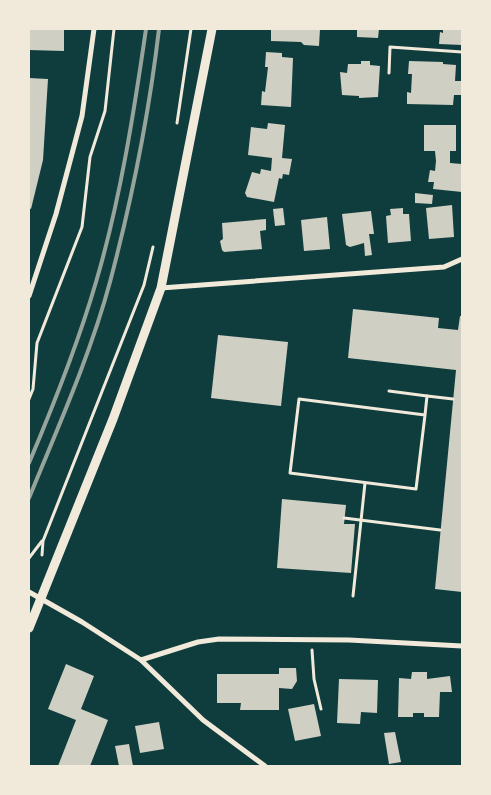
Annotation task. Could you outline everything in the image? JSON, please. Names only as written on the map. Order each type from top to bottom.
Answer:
[{"type":"street","points":[[29,296],[56,214],[82,116],[94,29]]},
{"type":"street","points":[[29,628],[113,419],[161,288],[212,29]]},
{"type":"street","points":[[161,288],[444,267],[460,260]]},
{"type":"street","points":[[29,592],[82,622],[141,660],[203,720],[265,766]]},
{"type":"street","points":[[141,660],[198,642],[219,639],[311,640],[462,646]]},
{"type":"path","points":[[29,399],[32,389],[37,343],[82,227],[90,157],[105,111],[114,29]]},
{"type":"path","points":[[176,128],[191,29]]},
{"type":"path","points":[[389,73],[390,47],[462,52]]},
{"type":"path","points":[[29,558],[43,541],[144,285],[155,240]]},
{"type":"path","points":[[389,391],[454,399]]},
{"type":"path","points":[[425,414],[299,399],[290,473],[416,489],[425,414],[427,396]]},
{"type":"path","points":[[353,596],[365,483]]},
{"type":"path","points":[[344,518],[440,530]]},
{"type":"path","points":[[43,541],[59,550]]},
{"type":"path","points":[[42,560],[43,541]]},
{"type":"path","points":[[311,640],[314,679],[321,709]]},
{"type":"building","points":[[29,29],[64,29],[64,51],[29,50]]},
{"type":"building","points":[[271,29],[320,29],[319,46],[304,45],[301,42],[271,41]]},
{"type":"building","points":[[357,29],[379,29],[378,38],[357,37]]},
{"type":"building","points":[[443,29],[462,29],[462,45],[439,44],[440,32],[443,33]]},
{"type":"building","points":[[266,52],[282,53],[282,57],[293,58],[291,107],[261,105],[262,91],[265,92],[268,67],[265,67]]},
{"type":"building","points":[[361,61],[370,61],[370,65],[380,66],[378,97],[359,98],[359,96],[342,95],[340,72],[347,73],[348,64],[361,64]]},
{"type":"building","points":[[409,61],[443,62],[443,64],[456,65],[455,81],[462,81],[461,95],[454,95],[453,105],[407,104],[407,92],[411,93],[412,74],[408,74]]},
{"type":"building","points":[[29,78],[48,79],[43,160],[31,209],[29,208]]},
{"type":"building","points":[[268,123],[285,125],[282,158],[292,159],[289,175],[283,174],[282,179],[279,178],[274,202],[247,197],[245,193],[252,172],[260,174],[261,169],[271,171],[272,158],[248,155],[251,127],[267,129]]},
{"type":"building","points":[[424,125],[456,125],[456,151],[450,151],[450,163],[462,164],[462,192],[433,189],[434,182],[428,182],[430,170],[435,171],[436,161],[435,151],[424,151]]},
{"type":"building","points":[[415,193],[433,195],[432,204],[415,203]]},
{"type":"building","points":[[452,205],[454,237],[429,239],[426,208]]},
{"type":"building","points":[[283,208],[285,225],[275,226],[273,209]]},
{"type":"building","points":[[403,208],[403,214],[409,214],[411,241],[388,243],[386,216],[391,215],[390,209]]},
{"type":"building","points":[[371,211],[374,234],[369,234],[372,255],[365,256],[364,243],[350,247],[346,245],[342,214]]},
{"type":"building","points":[[327,217],[330,249],[304,251],[301,220]]},
{"type":"building","points":[[266,219],[266,230],[260,231],[262,249],[224,252],[222,250],[220,241],[223,239],[222,223]]},
{"type":"building","points":[[353,309],[439,318],[438,328],[458,330],[460,316],[462,316],[462,592],[435,589],[456,370],[348,358]]},
{"type":"building","points":[[218,335],[288,342],[281,406],[211,398]]},
{"type":"building","points":[[282,499],[346,505],[344,524],[355,524],[351,573],[277,568]]},
{"type":"building","points":[[66,664],[94,676],[81,709],[108,720],[90,766],[58,766],[76,720],[48,709]]},
{"type":"building","points":[[279,668],[296,668],[297,681],[292,689],[279,688],[279,710],[240,710],[241,703],[217,703],[217,674],[279,674]]},
{"type":"building","points":[[412,672],[427,672],[427,679],[450,676],[452,692],[440,692],[439,717],[424,717],[424,713],[413,713],[413,717],[398,717],[399,678],[411,679]]},
{"type":"building","points":[[339,679],[378,680],[377,713],[361,712],[360,724],[337,723]]},
{"type":"building","points":[[314,704],[321,736],[295,741],[288,709]]},
{"type":"building","points":[[159,722],[164,749],[140,753],[135,726]]},
{"type":"building","points":[[395,732],[401,762],[389,764],[384,733]]},
{"type":"building","points":[[129,744],[133,766],[119,766],[115,746]]},
{"type":"railway","points":[[29,463],[73,351],[105,251],[126,156],[146,29]]},
{"type":"railway","points":[[29,498],[83,364],[110,282],[139,156],[159,29]]}]
